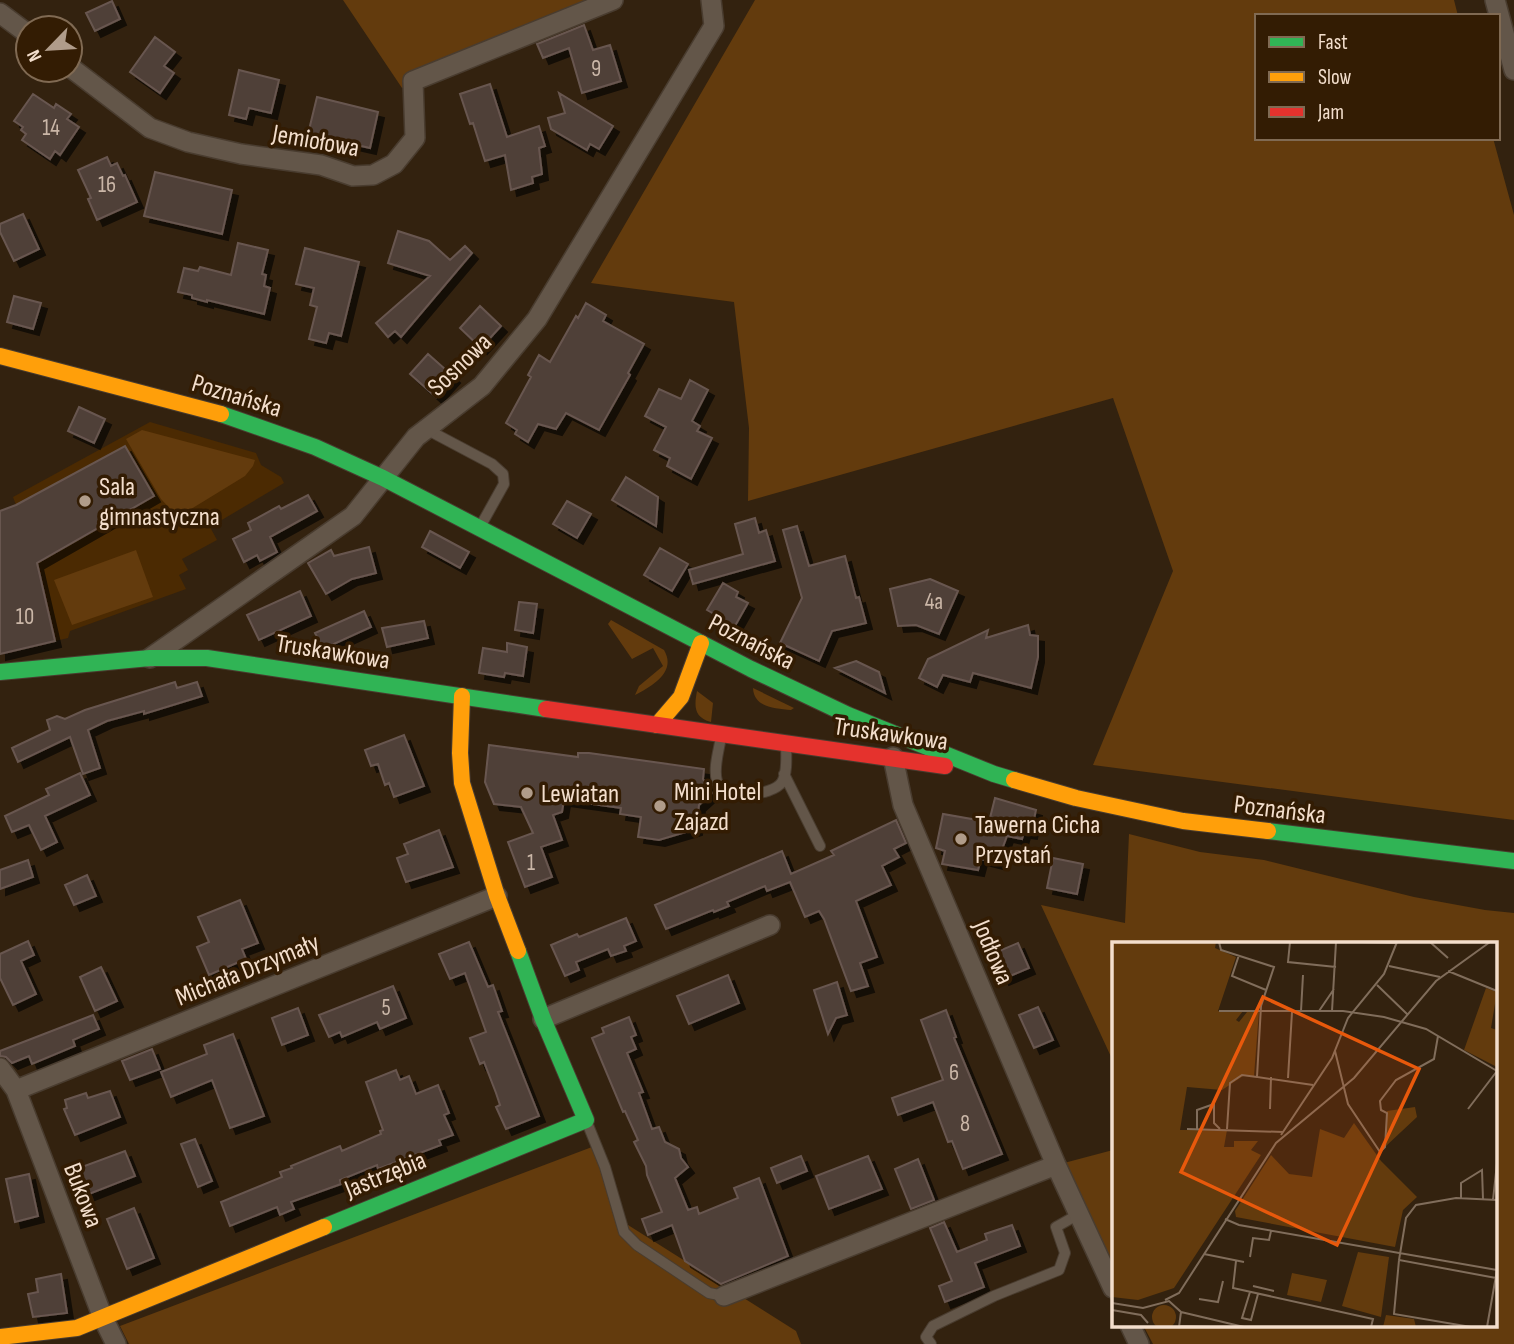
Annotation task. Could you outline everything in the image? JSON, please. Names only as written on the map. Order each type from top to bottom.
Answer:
[{"type":"street","name":"Jemiołowa","points":[[84,77],[150,128],[188,142],[241,154],[321,165],[353,176],[373,175],[394,164],[415,138],[413,80],[613,0]]},
{"type":"street","name":"Sosnowa","points":[[150,658],[353,516],[416,437],[481,387],[537,319],[714,26],[711,0]]},
{"type":"street","points":[[1500,18],[1514,70]]},
{"type":"street","name":"Poznańska","points":[[0,356],[215,412],[315,447],[383,478],[751,669],[848,715],[994,774],[1076,798],[1183,821],[1514,861]]},
{"type":"street","points":[[657,725],[677,707],[685,692],[701,643]]},
{"type":"street","name":"Truskawkowa","points":[[0,672],[150,658],[207,658],[994,774]]},
{"type":"street","points":[[462,696],[462,783],[497,896],[586,1120]]},
{"type":"street","name":"Jodłowa","points":[[893,757],[903,805],[1056,1165],[1112,1286]]},
{"type":"street","name":"Michała Drzymały","points":[[16,1090],[497,896]]},
{"type":"street","points":[[544,1019],[770,925]]},
{"type":"street","name":"Bukowa","points":[[0,1068],[16,1090],[103,1318],[116,1344]]},
{"type":"street","name":"Jastrzębia","points":[[0,1337],[77,1328],[586,1120]]},
{"type":"street","points":[[724,1296],[1056,1165]]},
{"type":"street","points":[[1130,1326],[1139,1344]]},
{"type":"lane","points":[[426,429],[492,464],[503,474],[504,484],[479,528]]},
{"type":"lane","points":[[721,734],[716,769],[717,781],[725,790],[755,794],[766,792],[781,783],[785,774],[786,743]]},
{"type":"lane","points":[[785,774],[820,846]]},
{"type":"lane","points":[[586,1120],[606,1167],[624,1232],[637,1245],[709,1293],[724,1296]]},
{"type":"lane","points":[[931,1344],[926,1337],[933,1326],[994,1296],[1059,1270],[1066,1252],[1056,1227],[1079,1214]]},
{"type":"shaded area","points":[[343,0],[613,0],[402,88]]},
{"type":"shaded area","points":[[755,0],[1454,0],[1458,14],[1255,14],[1255,140],[1494,140],[1514,215],[1514,820],[1093,765],[1173,571],[1113,398],[748,501],[749,428],[734,302],[591,283]]},
{"type":"shaded area","points":[[150,422],[256,453],[261,465],[281,477],[284,483],[210,527],[217,540],[182,559],[188,570],[179,575],[186,589],[70,631],[68,638],[0,654],[0,511],[16,505],[13,497]]},
{"type":"shaded area","points":[[142,430],[255,460],[245,476],[178,517],[161,499],[126,439]]},
{"type":"shaded area","points":[[136,550],[153,597],[72,625],[54,580]]},
{"type":"shaded area","points":[[611,620],[664,650],[667,658],[665,672],[661,677],[635,695],[639,686],[663,666],[653,648],[632,659],[608,624]]},
{"type":"shaded area","points":[[753,688],[794,708],[791,710],[766,706],[757,700]]},
{"type":"shaded area","points":[[697,691],[713,703],[711,722],[696,711]]},
{"type":"shaded area","points":[[1129,834],[1200,852],[1264,860],[1414,897],[1514,913],[1514,1344],[1153,1344],[1144,1326],[1496,1326],[1496,942],[1112,942],[1112,1059],[1041,905],[1125,923]]},
{"type":"shaded area","points":[[592,1147],[628,1225],[796,1331],[801,1344],[129,1344],[120,1326]]},
{"type":"shaded area","points":[[1112,1150],[1112,1261],[1064,1163]]},
{"type":"building","points":[[112,1],[120,19],[95,31],[86,13]]},
{"type":"building","points":[[584,25],[593,50],[610,45],[621,81],[582,93],[569,48],[543,58],[537,44]]},
{"type":"building","points":[[155,37],[175,52],[164,66],[174,73],[160,93],[130,72]]},
{"type":"building","points":[[239,70],[279,80],[271,113],[249,108],[246,119],[229,115]]},
{"type":"building","points":[[490,84],[507,137],[539,126],[545,146],[539,148],[542,174],[532,177],[533,183],[511,190],[505,155],[485,161],[460,94]]},
{"type":"building","points":[[559,93],[613,126],[599,149],[590,144],[587,150],[551,129],[548,118],[565,113]]},
{"type":"building","points":[[33,94],[54,108],[56,104],[71,114],[67,119],[79,127],[60,155],[55,151],[50,159],[22,140],[26,134],[21,130],[23,127],[14,121]]},
{"type":"building","points":[[317,97],[378,112],[370,148],[308,134]]},
{"type":"building","points":[[107,157],[111,166],[117,163],[123,176],[125,175],[137,202],[97,220],[88,199],[91,198],[78,170]]},
{"type":"building","points":[[155,172],[232,190],[222,234],[144,216]]},
{"type":"building","points":[[23,214],[39,249],[14,261],[0,232],[0,224]]},
{"type":"building","points":[[398,231],[429,241],[450,260],[465,246],[472,253],[401,337],[395,331],[388,337],[376,323],[430,276],[388,263]]},
{"type":"building","points":[[238,243],[268,250],[262,274],[266,275],[264,286],[270,288],[264,314],[207,302],[178,292],[184,268],[198,271],[200,267],[231,275]]},
{"type":"building","points":[[305,248],[359,262],[341,336],[329,333],[326,343],[309,339],[317,307],[310,305],[314,288],[296,284]]},
{"type":"building","points":[[14,296],[41,303],[33,329],[7,322]]},
{"type":"building","points":[[586,303],[606,315],[603,321],[644,344],[599,430],[566,413],[556,429],[538,424],[528,442],[515,434],[517,430],[506,423],[531,377],[528,375],[539,355],[550,362]]},
{"type":"building","points":[[480,306],[501,326],[481,348],[460,328]]},
{"type":"building","points":[[428,354],[454,377],[436,397],[410,374]]},
{"type":"building","points":[[690,380],[708,390],[692,421],[700,426],[697,431],[712,438],[691,479],[667,466],[670,458],[654,450],[666,427],[645,416],[659,389],[681,399]]},
{"type":"building","points":[[79,407],[105,419],[94,443],[68,431]]},
{"type":"building","points":[[125,446],[154,496],[37,563],[55,641],[0,654],[0,511]]},
{"type":"building","points":[[626,477],[658,497],[656,526],[612,500]]},
{"type":"building","points":[[308,495],[317,511],[270,537],[277,552],[260,561],[257,555],[244,562],[233,539],[251,530],[248,523],[279,506],[281,509]]},
{"type":"building","points":[[567,501],[591,514],[577,538],[553,524]]},
{"type":"building","points":[[755,518],[759,533],[766,530],[775,561],[693,584],[689,570],[743,554],[735,524]]},
{"type":"building","points":[[797,526],[809,566],[845,556],[866,623],[832,631],[819,661],[780,643],[802,598],[783,530]]},
{"type":"building","points":[[430,531],[469,552],[460,568],[422,547]]},
{"type":"building","points":[[369,547],[376,573],[352,579],[326,594],[308,563],[331,550],[334,556]]},
{"type":"building","points":[[660,548],[688,564],[672,591],[644,575]]},
{"type":"building","points":[[930,579],[958,591],[939,634],[916,625],[898,626],[890,589]]},
{"type":"building","points":[[723,583],[738,592],[736,597],[748,603],[735,626],[707,610]]},
{"type":"building","points":[[300,591],[311,616],[259,640],[247,615]]},
{"type":"building","points":[[519,602],[537,604],[533,633],[515,630]]},
{"type":"building","points":[[364,611],[371,627],[323,649],[315,633]]},
{"type":"building","points":[[424,621],[428,638],[387,647],[382,628]]},
{"type":"building","points":[[1028,625],[1030,635],[1038,636],[1038,657],[1031,688],[973,673],[970,682],[943,675],[937,687],[919,678],[928,659],[988,630],[986,638]]},
{"type":"building","points":[[507,643],[527,647],[523,676],[505,673],[504,677],[479,673],[483,648],[507,652]]},
{"type":"building","points":[[856,661],[879,672],[885,693],[835,668]]},
{"type":"building","points":[[175,682],[177,688],[197,682],[202,696],[144,714],[144,711],[107,721],[88,730],[100,768],[83,774],[70,737],[18,762],[12,748],[50,730],[47,720],[57,716],[65,719],[85,710]]},
{"type":"building","points":[[404,735],[424,786],[394,797],[389,783],[385,785],[378,764],[371,766],[365,750]]},
{"type":"building","points":[[489,745],[578,757],[578,753],[589,753],[704,769],[703,779],[712,793],[699,805],[696,829],[659,840],[638,837],[641,817],[620,814],[621,808],[564,800],[562,812],[553,815],[562,840],[541,847],[552,877],[525,887],[508,842],[533,833],[521,807],[494,804],[485,782]]},
{"type":"building","points":[[80,773],[90,795],[45,816],[57,842],[41,850],[29,825],[12,832],[5,816],[49,795],[46,789]]},
{"type":"building","points":[[995,798],[1036,810],[1031,833],[1024,832],[1022,839],[1007,836],[997,863],[981,859],[978,870],[942,864],[945,851],[936,848],[943,814],[989,822]]},
{"type":"building","points":[[896,820],[906,843],[894,849],[899,857],[882,866],[891,885],[856,901],[877,957],[860,963],[868,986],[851,991],[824,919],[819,911],[805,917],[790,882],[767,891],[765,886],[727,902],[729,906],[666,929],[655,905],[782,851],[791,874],[834,855],[831,851]]},
{"type":"building","points":[[439,830],[453,867],[406,882],[397,858],[408,854],[404,844]]},
{"type":"building","points":[[1053,858],[1083,864],[1077,894],[1047,888]]},
{"type":"building","points":[[28,860],[33,877],[0,889],[0,870]]},
{"type":"building","points":[[87,875],[96,896],[74,905],[65,885]]},
{"type":"building","points":[[240,900],[258,943],[242,949],[246,959],[209,975],[197,947],[209,942],[198,917]]},
{"type":"building","points":[[626,918],[636,941],[624,946],[626,951],[611,956],[608,949],[576,962],[579,970],[565,976],[551,945]]},
{"type":"building","points":[[28,941],[34,955],[21,961],[36,994],[13,1005],[0,978],[0,954]]},
{"type":"building","points":[[469,942],[488,987],[493,985],[502,1011],[498,1012],[539,1116],[506,1129],[496,1107],[500,1105],[484,1062],[480,1064],[470,1038],[486,1032],[465,973],[450,979],[439,954]]},
{"type":"building","points":[[1018,943],[1029,968],[1003,979],[992,954]]},
{"type":"building","points":[[101,967],[117,1001],[95,1011],[80,977]]},
{"type":"building","points":[[728,975],[739,1003],[689,1024],[677,996]]},
{"type":"building","points":[[837,982],[847,1015],[836,1018],[828,1034],[814,990]]},
{"type":"building","points":[[393,986],[406,1018],[380,1029],[377,1022],[342,1037],[340,1032],[329,1037],[319,1015]]},
{"type":"building","points":[[1038,1007],[1053,1040],[1034,1048],[1019,1015]]},
{"type":"building","points":[[298,1008],[308,1035],[282,1045],[272,1018]]},
{"type":"building","points":[[946,1010],[956,1037],[954,1038],[1002,1154],[963,1169],[952,1141],[948,1142],[933,1102],[898,1115],[892,1098],[943,1080],[921,1020]]},
{"type":"building","points":[[93,1015],[99,1029],[73,1040],[75,1046],[32,1064],[29,1056],[12,1063],[6,1057],[0,1056],[0,1051]]},
{"type":"building","points":[[629,1017],[636,1035],[631,1037],[636,1049],[627,1053],[643,1092],[639,1093],[652,1129],[659,1127],[665,1142],[679,1149],[681,1158],[688,1167],[675,1178],[688,1210],[697,1207],[699,1214],[738,1198],[734,1188],[759,1178],[788,1256],[721,1284],[685,1261],[672,1225],[648,1235],[642,1219],[662,1212],[646,1166],[634,1142],[638,1140],[625,1111],[623,1112],[592,1038],[604,1033],[602,1028]]},
{"type":"building","points":[[233,1034],[264,1116],[230,1128],[212,1080],[171,1097],[161,1072],[207,1054],[204,1045]]},
{"type":"building","points":[[152,1049],[160,1069],[130,1080],[122,1061]]},
{"type":"building","points":[[396,1070],[400,1080],[409,1076],[416,1094],[438,1085],[449,1113],[444,1115],[453,1135],[439,1140],[441,1145],[378,1169],[377,1165],[340,1180],[341,1184],[291,1202],[294,1209],[280,1215],[277,1207],[230,1226],[221,1202],[282,1177],[280,1172],[292,1168],[291,1166],[340,1146],[342,1151],[381,1134],[380,1131],[383,1130],[366,1082]]},
{"type":"building","points":[[110,1091],[120,1117],[75,1135],[64,1109],[67,1108],[65,1100],[86,1093],[88,1098]]},
{"type":"building","points":[[195,1139],[212,1181],[198,1187],[181,1144]]},
{"type":"building","points":[[125,1151],[135,1176],[89,1194],[79,1168]]},
{"type":"building","points":[[801,1156],[807,1171],[777,1183],[771,1168]]},
{"type":"building","points":[[868,1156],[882,1189],[829,1209],[816,1176]]},
{"type":"building","points":[[918,1159],[934,1200],[911,1209],[895,1169]]},
{"type":"building","points":[[29,1174],[38,1216],[15,1222],[6,1179]]},
{"type":"building","points":[[134,1208],[154,1258],[127,1269],[107,1219]]},
{"type":"building","points":[[944,1222],[957,1252],[987,1240],[985,1234],[1012,1225],[1020,1246],[975,1263],[984,1287],[945,1302],[939,1286],[952,1281],[930,1228]]},
{"type":"building","points":[[61,1274],[67,1313],[33,1317],[28,1294],[38,1292],[36,1279]]},
{"type":"traffic: fast","points":[[221,414],[315,447],[383,478],[751,669],[848,715],[1014,780]]},
{"type":"traffic: fast","points":[[0,672],[150,658],[207,658],[546,709]]},
{"type":"traffic: fast","points":[[1268,831],[1514,861]]},
{"type":"traffic: fast","points":[[324,1227],[586,1120],[543,1019],[518,951]]},
{"type":"traffic: slow","points":[[0,356],[221,414]]},
{"type":"traffic: slow","points":[[657,725],[681,697],[701,643]]},
{"type":"traffic: slow","points":[[462,696],[462,783],[497,896],[518,951]]},
{"type":"traffic: slow","points":[[1014,780],[1076,798],[1183,821],[1268,831]]},
{"type":"traffic: slow","points":[[0,1337],[77,1328],[324,1227]]},
{"type":"traffic: jam","points":[[546,709],[945,766]]},
{"type":"place","name":"Sala gimnastyczna","points":[[85,501]]},
{"type":"place","name":"Lewiatan","points":[[527,793]]},
{"type":"place","name":"Mini Hotel Zajazd","points":[[660,806]]},
{"type":"place","name":"Tawerna Cicha Przystań","points":[[961,839]]}]
